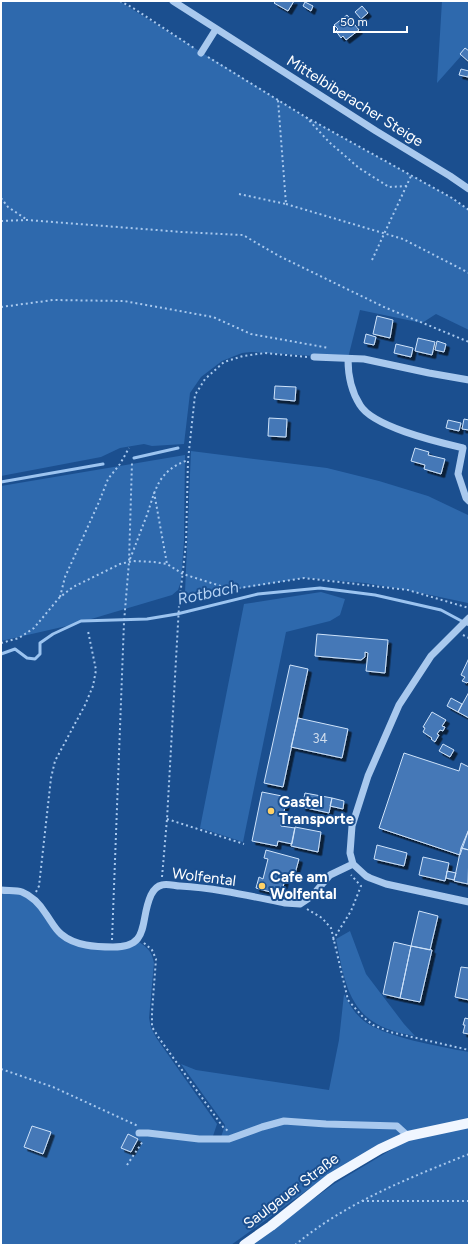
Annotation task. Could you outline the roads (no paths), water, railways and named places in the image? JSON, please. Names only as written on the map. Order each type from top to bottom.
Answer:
[{"type":"main road","name":"Saulgauer Straße","points":[[244,1245],[271,1226],[331,1178],[380,1149],[408,1136],[469,1123]]},
{"type":"street","name":"Mittelbiberacher Steige","points":[[173,1],[469,189]]},
{"type":"street","points":[[201,53],[216,29]]},
{"type":"street","points":[[314,357],[364,359],[469,380]]},
{"type":"street","points":[[348,359],[348,372],[352,389],[360,407],[377,420],[423,438],[463,448],[458,474],[466,498],[469,501]]},
{"type":"street","points":[[469,618],[431,656],[399,705],[368,776],[352,826],[350,853],[353,864],[366,876],[386,884],[469,902]]},
{"type":"street","name":"Wolfental","points":[[1,890],[22,892],[33,899],[42,908],[61,934],[72,941],[84,945],[112,947],[127,946],[138,938],[142,928],[147,904],[154,890],[162,885],[198,887],[285,903],[300,904],[312,896],[330,875],[353,864]]},
{"type":"street","points":[[139,1133],[199,1139],[229,1139],[284,1121],[397,1126],[408,1136]]},
{"type":"waterway","points":[[134,458],[178,448]]},
{"type":"waterway","points":[[1,482],[103,464]]},
{"type":"waterway","name":"Rotbach","points":[[1,654],[15,649],[27,658],[35,659],[40,654],[40,643],[53,634],[81,621],[147,619],[177,614],[258,594],[320,588],[375,595],[441,610],[469,625]]},
{"type":"place","name":"Gastel Transporte","points":[[271,811]]},
{"type":"place","name":"Cafe am Wolfental","points":[[262,886]]}]
